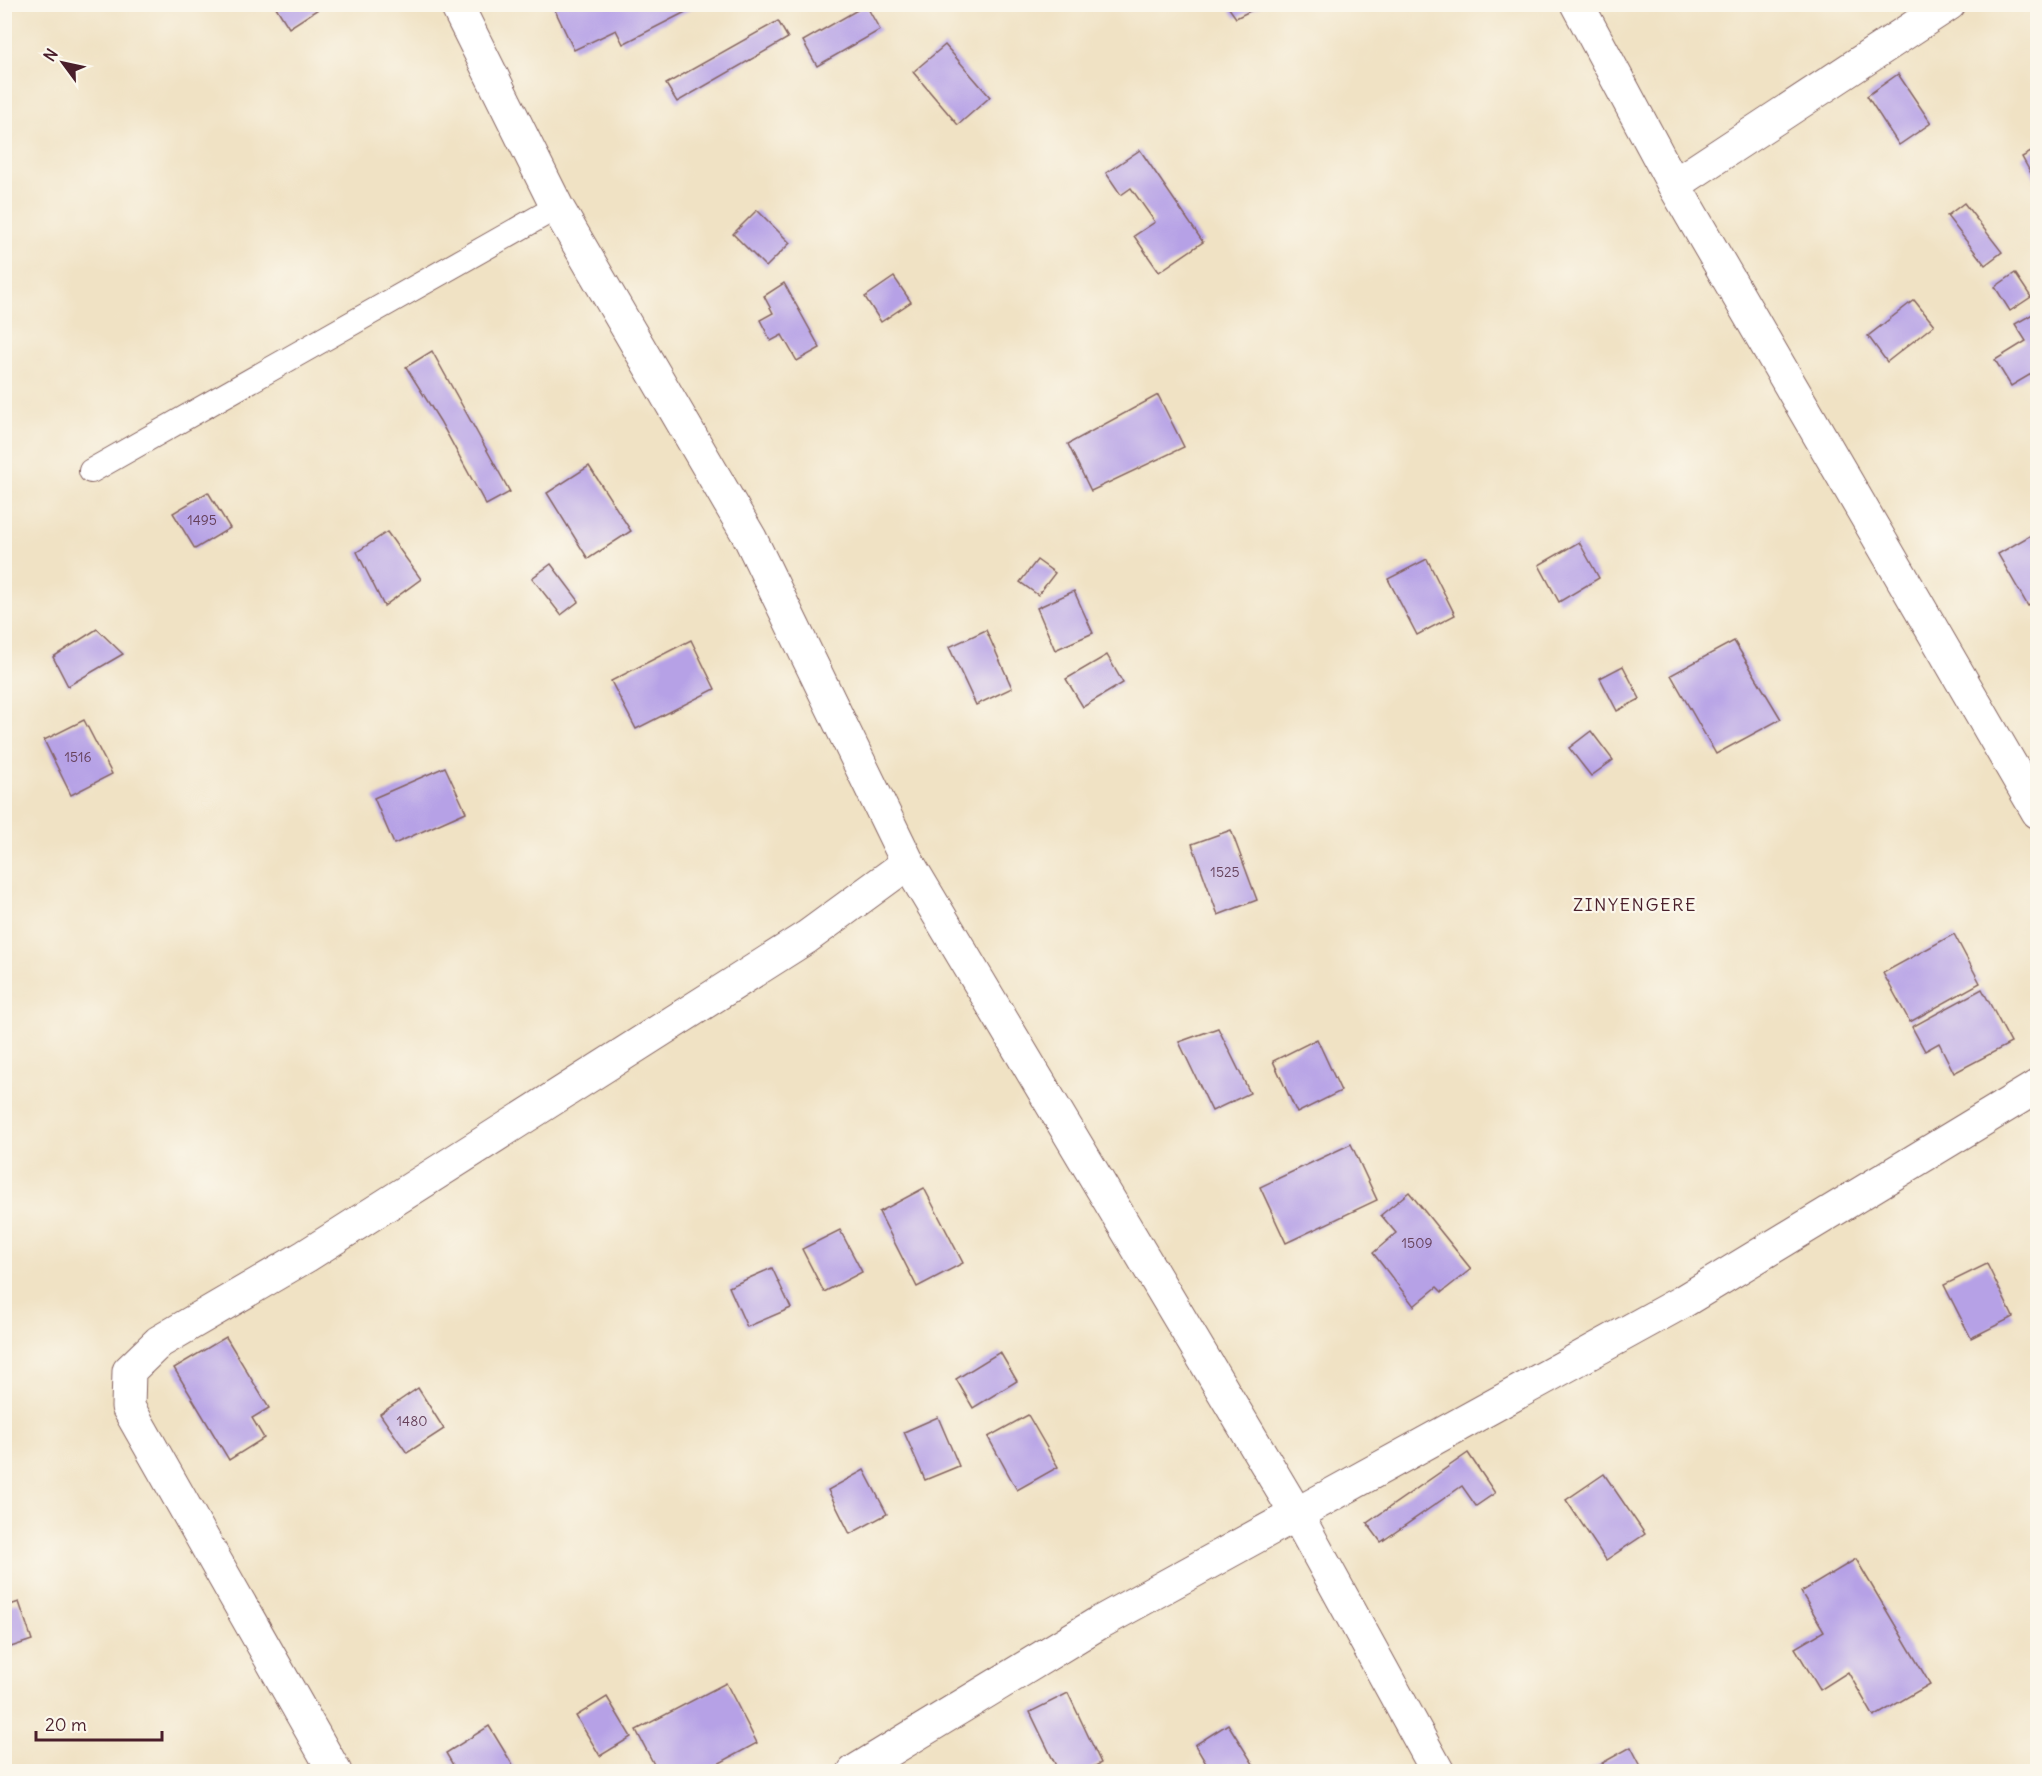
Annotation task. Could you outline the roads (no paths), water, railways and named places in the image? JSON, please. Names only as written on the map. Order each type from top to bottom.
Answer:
[{"type":"street","points":[[456,4],[557,207],[750,538],[908,863],[1297,1515],[1438,1772]]},
{"type":"street","points":[[1577,4],[1674,185],[2037,812]]},
{"type":"street","points":[[1674,185],[1949,4]]},
{"type":"street","points":[[335,1772],[128,1407],[129,1371],[159,1342],[306,1256],[787,950],[908,863]]},
{"type":"street","points":[[854,1772],[1097,1624],[1682,1302],[2037,1086]]},
{"type":"lane","points":[[91,471],[557,207]]},
{"type":"district","name":"ZINYENGERE","points":[[1635,905]]}]
